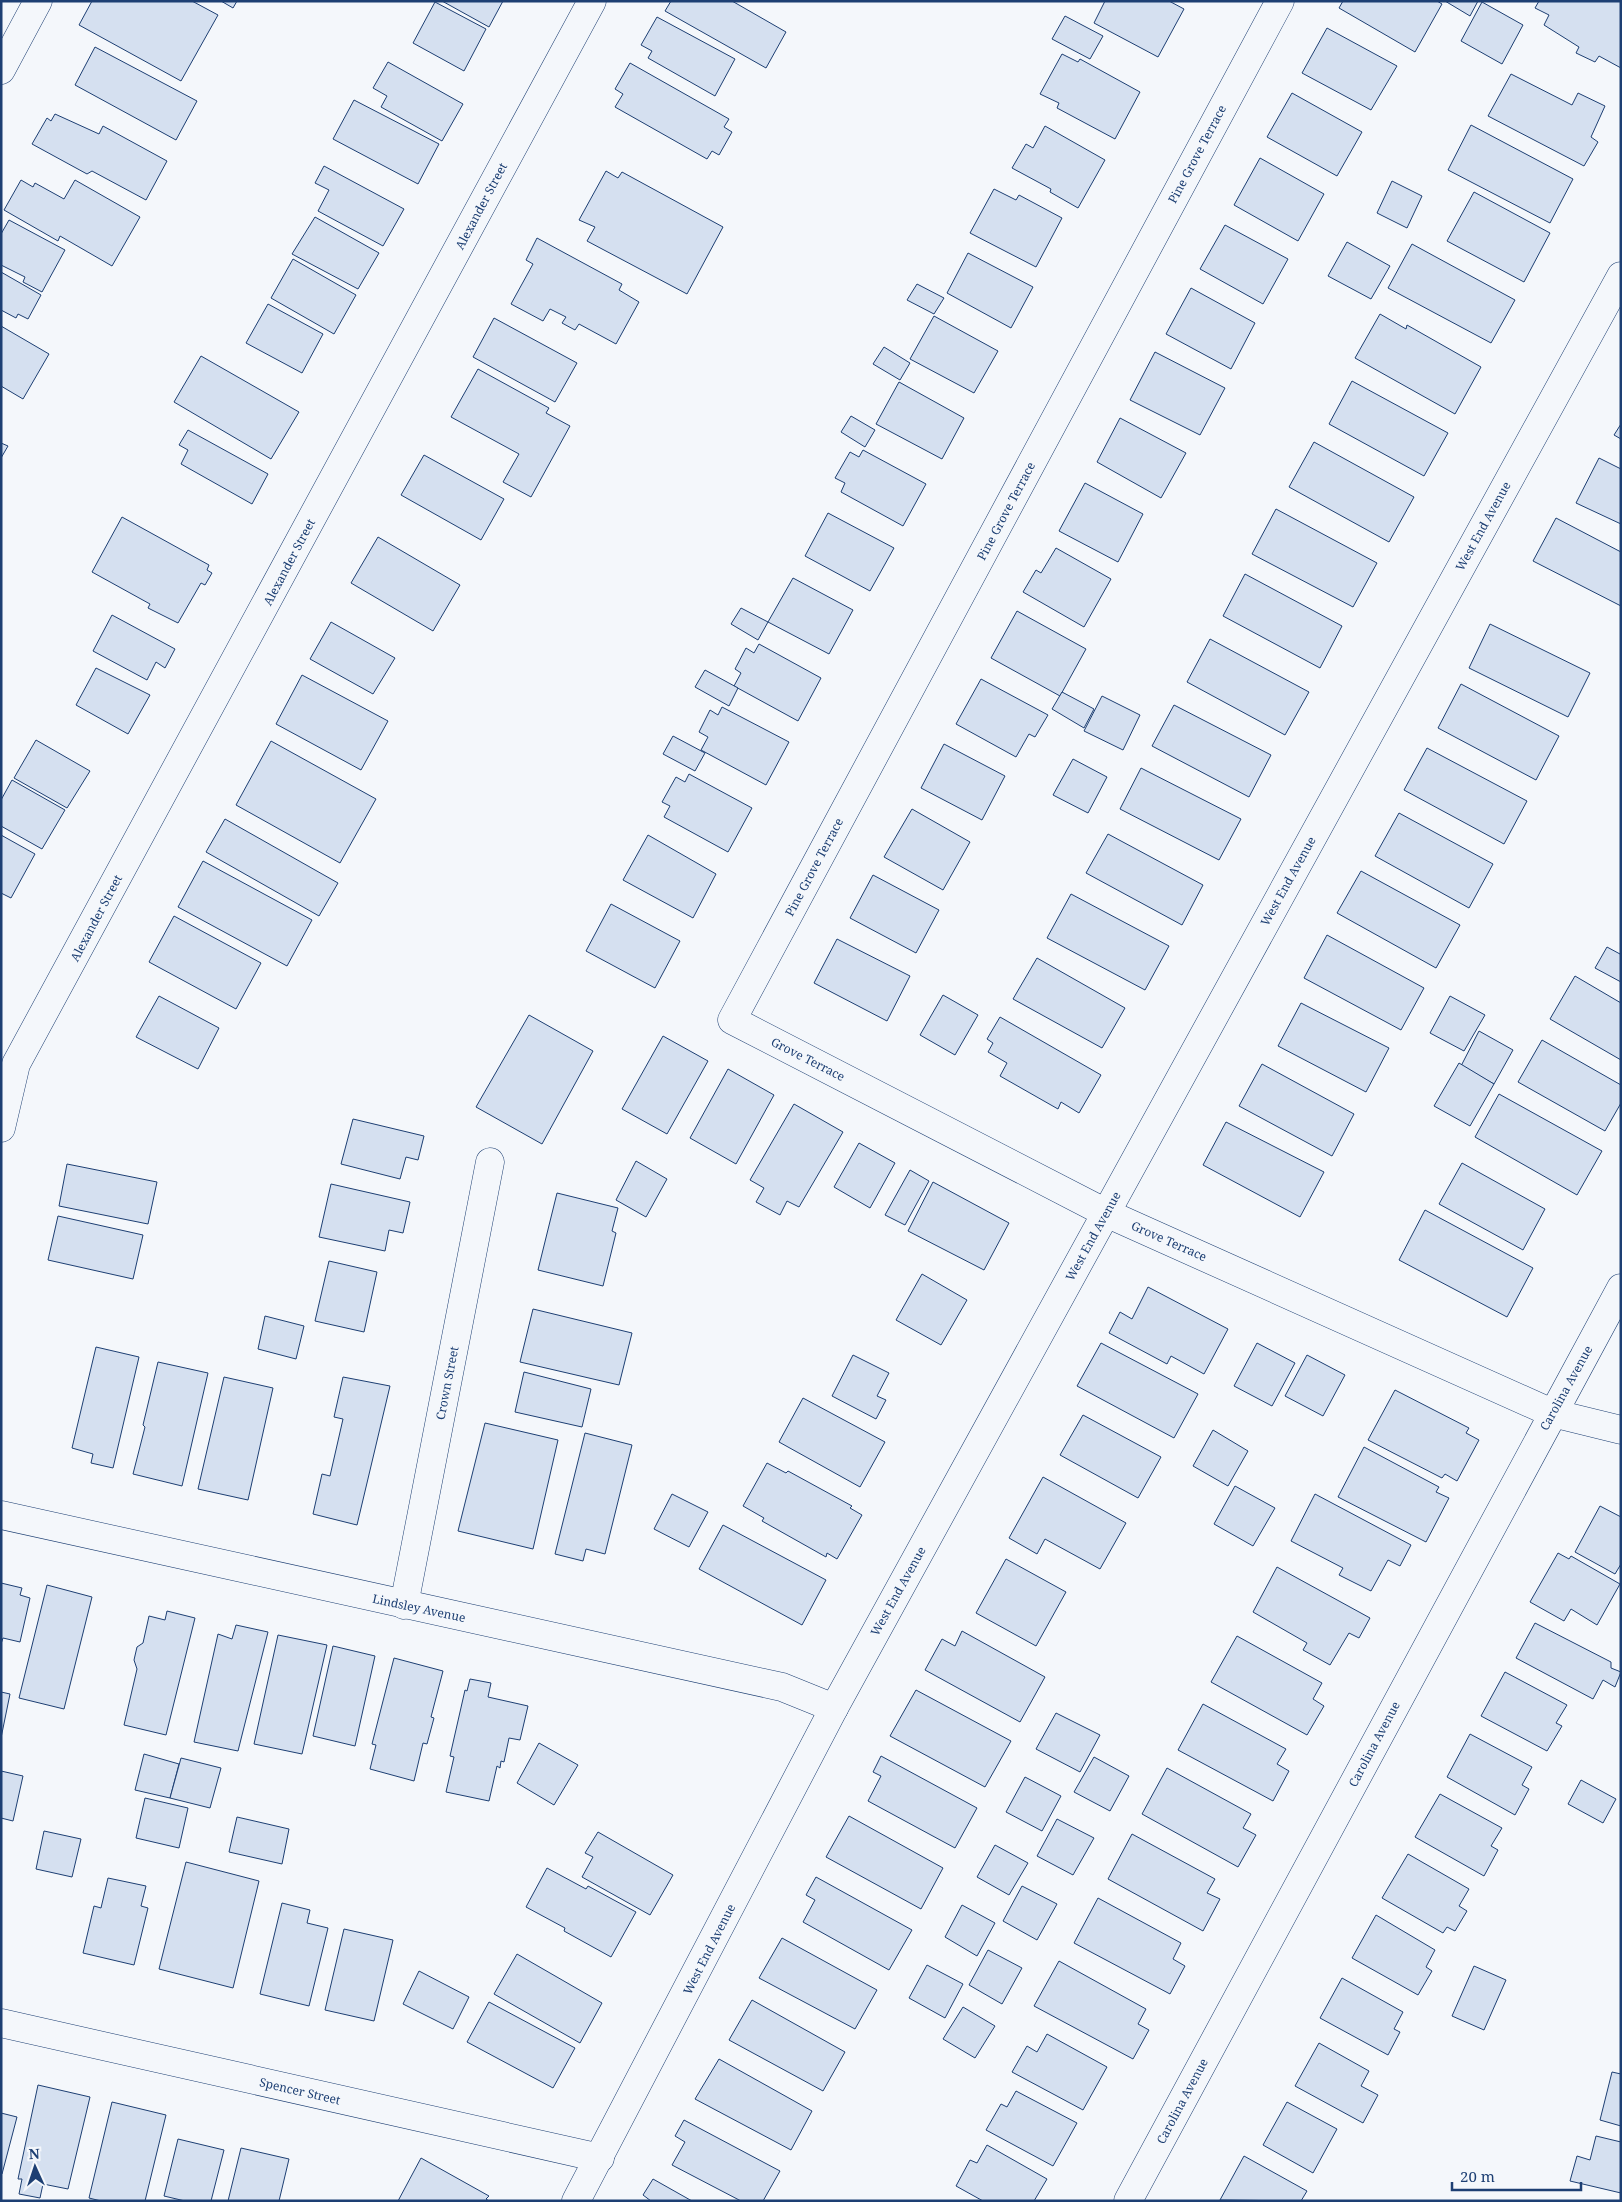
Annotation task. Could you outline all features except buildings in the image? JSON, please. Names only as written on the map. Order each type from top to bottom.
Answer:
[{"type":"street","points":[[1,70],[38,1]]},
{"type":"street","name":"Alexander Street","points":[[1,1128],[16,1064],[592,1]]},
{"type":"street","name":"Pine Grove Terrace","points":[[732,1020],[1280,1]]},
{"type":"street","name":"West End Avenue","points":[[576,2201],[834,1708],[1621,276]]},
{"type":"street","name":"Grove Terrace","points":[[732,1020],[1106,1213],[1552,1413],[1621,1430]]},
{"type":"street","name":"Crown Street","points":[[404,1605],[490,1162]]},
{"type":"street","name":"Carolina Avenue","points":[[1128,2201],[1621,1288]]},
{"type":"street","name":"Lindsley Avenue","points":[[1,1514],[404,1605],[782,1687],[834,1708]]},
{"type":"street","name":"Spencer Street","points":[[1,2023],[600,2158]]}]
